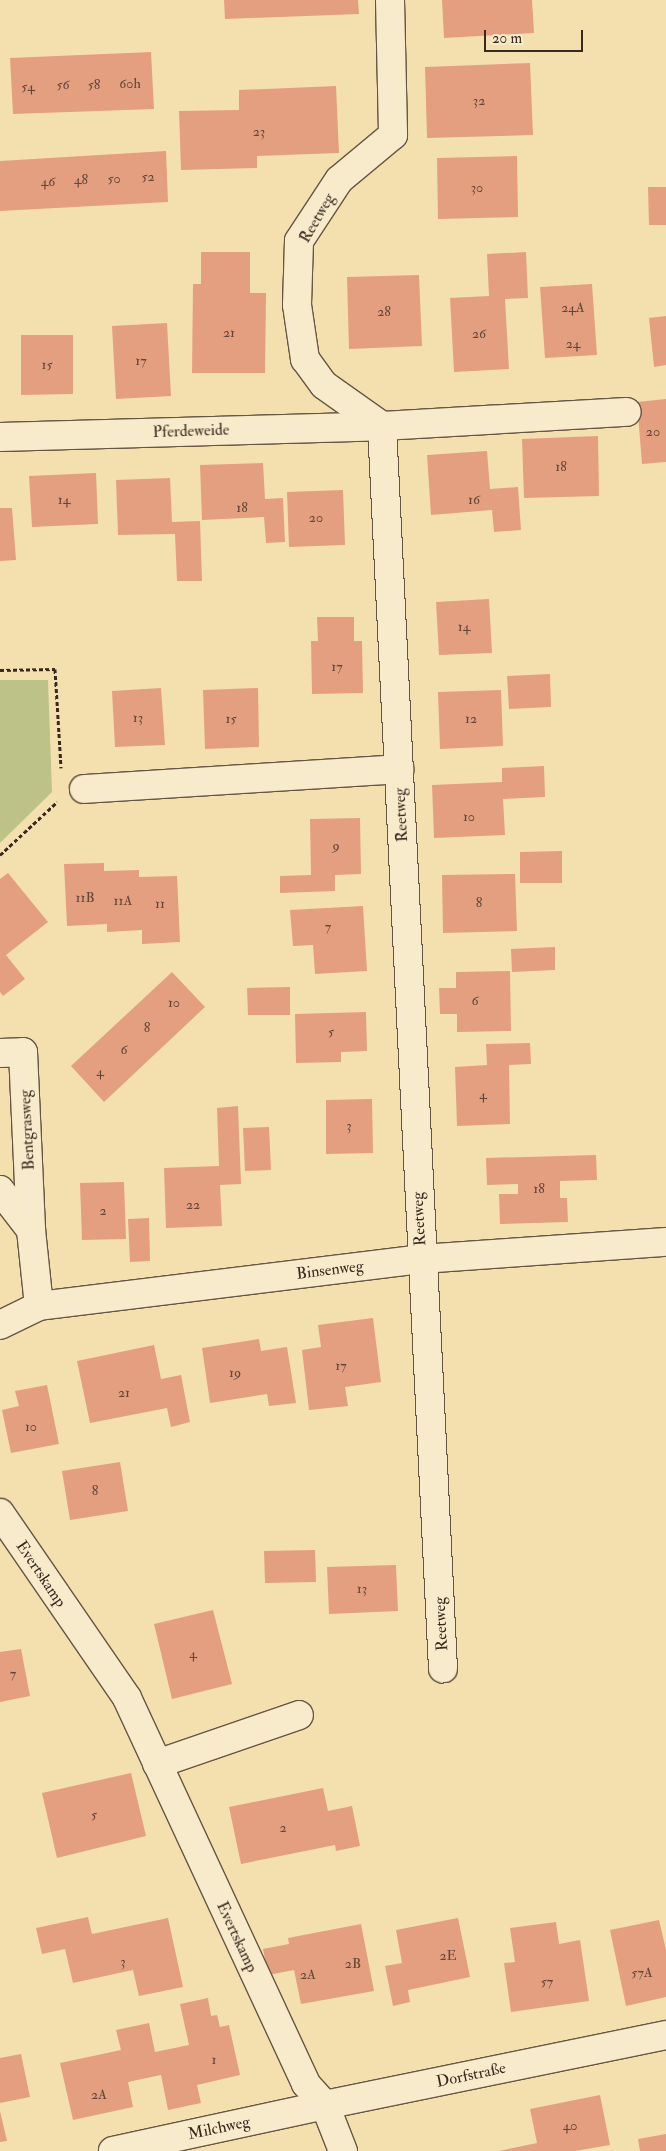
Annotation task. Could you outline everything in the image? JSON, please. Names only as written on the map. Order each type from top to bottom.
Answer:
[{"type":"street","name":"Reetweg","points":[[390,0],[393,135],[339,180],[299,241],[297,305],[305,359],[324,385],[382,426],[421,1259],[443,1669]]},
{"type":"street","points":[[382,426],[627,412]]},
{"type":"street","name":"Pferdeweide","points":[[0,437],[382,426]]},
{"type":"street","name":"Reetweg","points":[[73,793],[399,769]]},
{"type":"street","name":"Bentgrasweg","points":[[0,1054],[23,1052],[31,1230],[39,1306]]},
{"type":"street","points":[[0,1190],[31,1230]]},
{"type":"street","name":"Binsenweg","points":[[0,1325],[39,1306],[421,1259],[666,1242]]},
{"type":"street","name":"Evertskamp","points":[[0,1513],[127,1698],[306,2084],[324,2105]]},
{"type":"street","points":[[157,1764],[299,1715]]},
{"type":"street","name":"Dorfstraße","points":[[324,2105],[666,2035]]},
{"type":"street","points":[[324,2105],[343,2151]]},
{"type":"street","name":"Milchweg","points":[[113,2151],[324,2105]]},
{"type":"path","points":[[0,670],[55,669],[73,793],[0,855]]},
{"type":"green space","points":[[0,680],[48,680],[52,792],[0,843]]},
{"type":"building","points":[[224,0],[358,0],[359,14],[225,19]]},
{"type":"building","points":[[442,0],[532,0],[534,33],[444,38]]},
{"type":"building","points":[[151,52],[154,109],[13,114],[10,58]]},
{"type":"building","points":[[530,63],[533,135],[427,138],[425,67]]},
{"type":"building","points":[[336,86],[339,153],[257,156],[257,168],[181,170],[179,111],[239,110],[239,90]]},
{"type":"building","points":[[166,151],[168,202],[0,211],[0,161]]},
{"type":"building","points":[[517,156],[518,217],[438,219],[437,158]]},
{"type":"building","points":[[648,187],[666,187],[666,225],[649,225]]},
{"type":"building","points":[[201,252],[250,252],[250,293],[266,293],[265,373],[192,373],[193,284],[201,284]]},
{"type":"building","points":[[526,252],[528,298],[505,299],[509,369],[454,372],[450,298],[489,296],[487,254]]},
{"type":"building","points":[[419,275],[422,346],[349,349],[347,277]]},
{"type":"building","points":[[592,284],[597,355],[545,358],[540,287]]},
{"type":"building","points":[[666,316],[666,365],[654,367],[649,318]]},
{"type":"building","points":[[167,323],[171,396],[116,399],[112,326]]},
{"type":"building","points":[[21,335],[73,335],[73,394],[21,395]]},
{"type":"building","points":[[666,399],[666,462],[642,464],[637,402]]},
{"type":"building","points":[[598,436],[599,496],[524,498],[522,439]]},
{"type":"building","points":[[487,451],[490,489],[518,487],[521,530],[494,532],[492,510],[431,515],[427,455]]},
{"type":"building","points":[[263,463],[265,499],[283,498],[285,542],[266,543],[264,517],[202,520],[200,465]]},
{"type":"building","points":[[96,473],[98,524],[32,527],[29,476]]},
{"type":"building","points":[[170,478],[172,522],[200,521],[202,581],[177,581],[175,534],[118,535],[116,480]]},
{"type":"building","points":[[343,490],[345,545],[289,547],[287,492]]},
{"type":"building","points":[[0,508],[12,508],[16,560],[0,561]]},
{"type":"building","points":[[489,599],[492,653],[439,655],[436,602]]},
{"type":"building","points":[[317,617],[354,617],[354,641],[362,641],[363,693],[312,694],[311,641],[318,641]]},
{"type":"building","points":[[550,674],[551,707],[509,709],[507,676]]},
{"type":"building","points":[[161,688],[165,745],[115,747],[112,691]]},
{"type":"building","points":[[258,688],[259,747],[205,749],[203,690]]},
{"type":"building","points":[[501,690],[503,746],[440,749],[438,692]]},
{"type":"building","points":[[544,766],[545,797],[503,799],[505,835],[434,838],[432,785],[502,782],[502,768]]},
{"type":"building","points":[[360,818],[361,874],[335,875],[335,891],[280,893],[280,876],[311,875],[310,819]]},
{"type":"building","points":[[562,851],[562,883],[520,883],[520,852]]},
{"type":"building","points":[[104,863],[104,871],[139,870],[139,877],[177,876],[180,942],[142,944],[142,930],[107,932],[107,924],[67,926],[64,864]]},
{"type":"building","points":[[8,873],[48,922],[6,955],[25,979],[3,996],[0,992],[0,879]]},
{"type":"building","points":[[515,874],[517,931],[443,933],[442,875]]},
{"type":"building","points":[[363,906],[367,971],[315,974],[313,945],[293,946],[290,910]]},
{"type":"building","points":[[555,947],[555,970],[512,972],[511,949]]},
{"type":"building","points":[[510,971],[511,1031],[457,1032],[457,1014],[440,1014],[439,988],[456,988],[456,972]]},
{"type":"building","points":[[172,972],[205,1007],[104,1102],[71,1066]]},
{"type":"building","points":[[290,987],[290,1015],[248,1015],[247,988]]},
{"type":"building","points":[[366,1012],[367,1051],[341,1052],[341,1062],[296,1063],[295,1014]]},
{"type":"building","points":[[530,1043],[531,1064],[509,1065],[510,1124],[457,1126],[455,1067],[487,1065],[486,1044]]},
{"type":"building","points":[[372,1099],[373,1153],[326,1154],[326,1100]]},
{"type":"building","points":[[238,1106],[241,1184],[220,1185],[222,1226],[166,1228],[164,1168],[219,1166],[217,1108]]},
{"type":"building","points":[[269,1127],[271,1170],[245,1171],[243,1128]]},
{"type":"building","points":[[596,1155],[597,1180],[560,1181],[560,1198],[567,1198],[568,1222],[500,1224],[499,1194],[518,1194],[518,1184],[487,1185],[486,1158]]},
{"type":"building","points":[[124,1182],[126,1239],[82,1240],[80,1183]]},
{"type":"building","points":[[149,1218],[150,1261],[130,1262],[128,1219]]},
{"type":"building","points":[[373,1318],[381,1382],[345,1387],[348,1406],[309,1410],[302,1350],[321,1347],[318,1325]]},
{"type":"building","points":[[259,1339],[261,1351],[287,1347],[296,1403],[269,1406],[267,1394],[210,1403],[202,1348]]},
{"type":"building","points":[[154,1345],[161,1379],[181,1375],[190,1422],[171,1427],[167,1408],[90,1423],[77,1361]]},
{"type":"building","points":[[47,1385],[59,1444],[11,1453],[2,1410],[19,1406],[15,1391]]},
{"type":"building","points":[[120,1462],[128,1511],[70,1520],[62,1471]]},
{"type":"building","points":[[315,1550],[316,1582],[265,1583],[264,1551]]},
{"type":"building","points":[[396,1565],[398,1611],[329,1614],[327,1567]]},
{"type":"building","points":[[213,1610],[232,1684],[172,1699],[154,1624]]},
{"type":"building","points":[[21,1649],[30,1696],[0,1702],[0,1652]]},
{"type":"building","points":[[131,1773],[146,1836],[57,1858],[42,1793]]},
{"type":"building","points":[[323,1788],[328,1811],[352,1806],[360,1846],[336,1851],[335,1845],[241,1864],[229,1807]]},
{"type":"building","points":[[88,1917],[92,1934],[168,1918],[183,1987],[139,1996],[133,1970],[73,1983],[65,1949],[42,1954],[36,1928]]},
{"type":"building","points":[[458,1918],[470,1977],[408,1990],[410,2002],[393,2006],[385,1966],[402,1963],[396,1930]]},
{"type":"building","points":[[659,1920],[666,1950],[666,1997],[626,2006],[610,1930]]},
{"type":"building","points":[[556,1922],[559,1944],[580,1940],[589,2001],[511,2012],[504,1963],[515,1962],[510,1928]]},
{"type":"building","points":[[361,1924],[374,1991],[301,2004],[294,1970],[268,1975],[263,1949],[289,1944],[288,1938]]},
{"type":"building","points":[[208,1998],[211,2016],[217,2015],[220,2027],[229,2025],[240,2075],[197,2085],[201,2103],[168,2110],[161,2075],[128,2082],[133,2107],[73,2120],[60,2063],[121,2050],[116,2030],[149,2023],[155,2052],[189,2045],[180,2004]]},
{"type":"building","points":[[21,2054],[30,2097],[0,2103],[0,2058]]},
{"type":"building","points":[[600,2095],[610,2145],[575,2151],[499,2151],[537,2143],[530,2109]]},
{"type":"building","points":[[0,2111],[7,2141],[0,2142]]},
{"type":"building","points":[[666,2134],[666,2151],[640,2151],[638,2139]]}]
